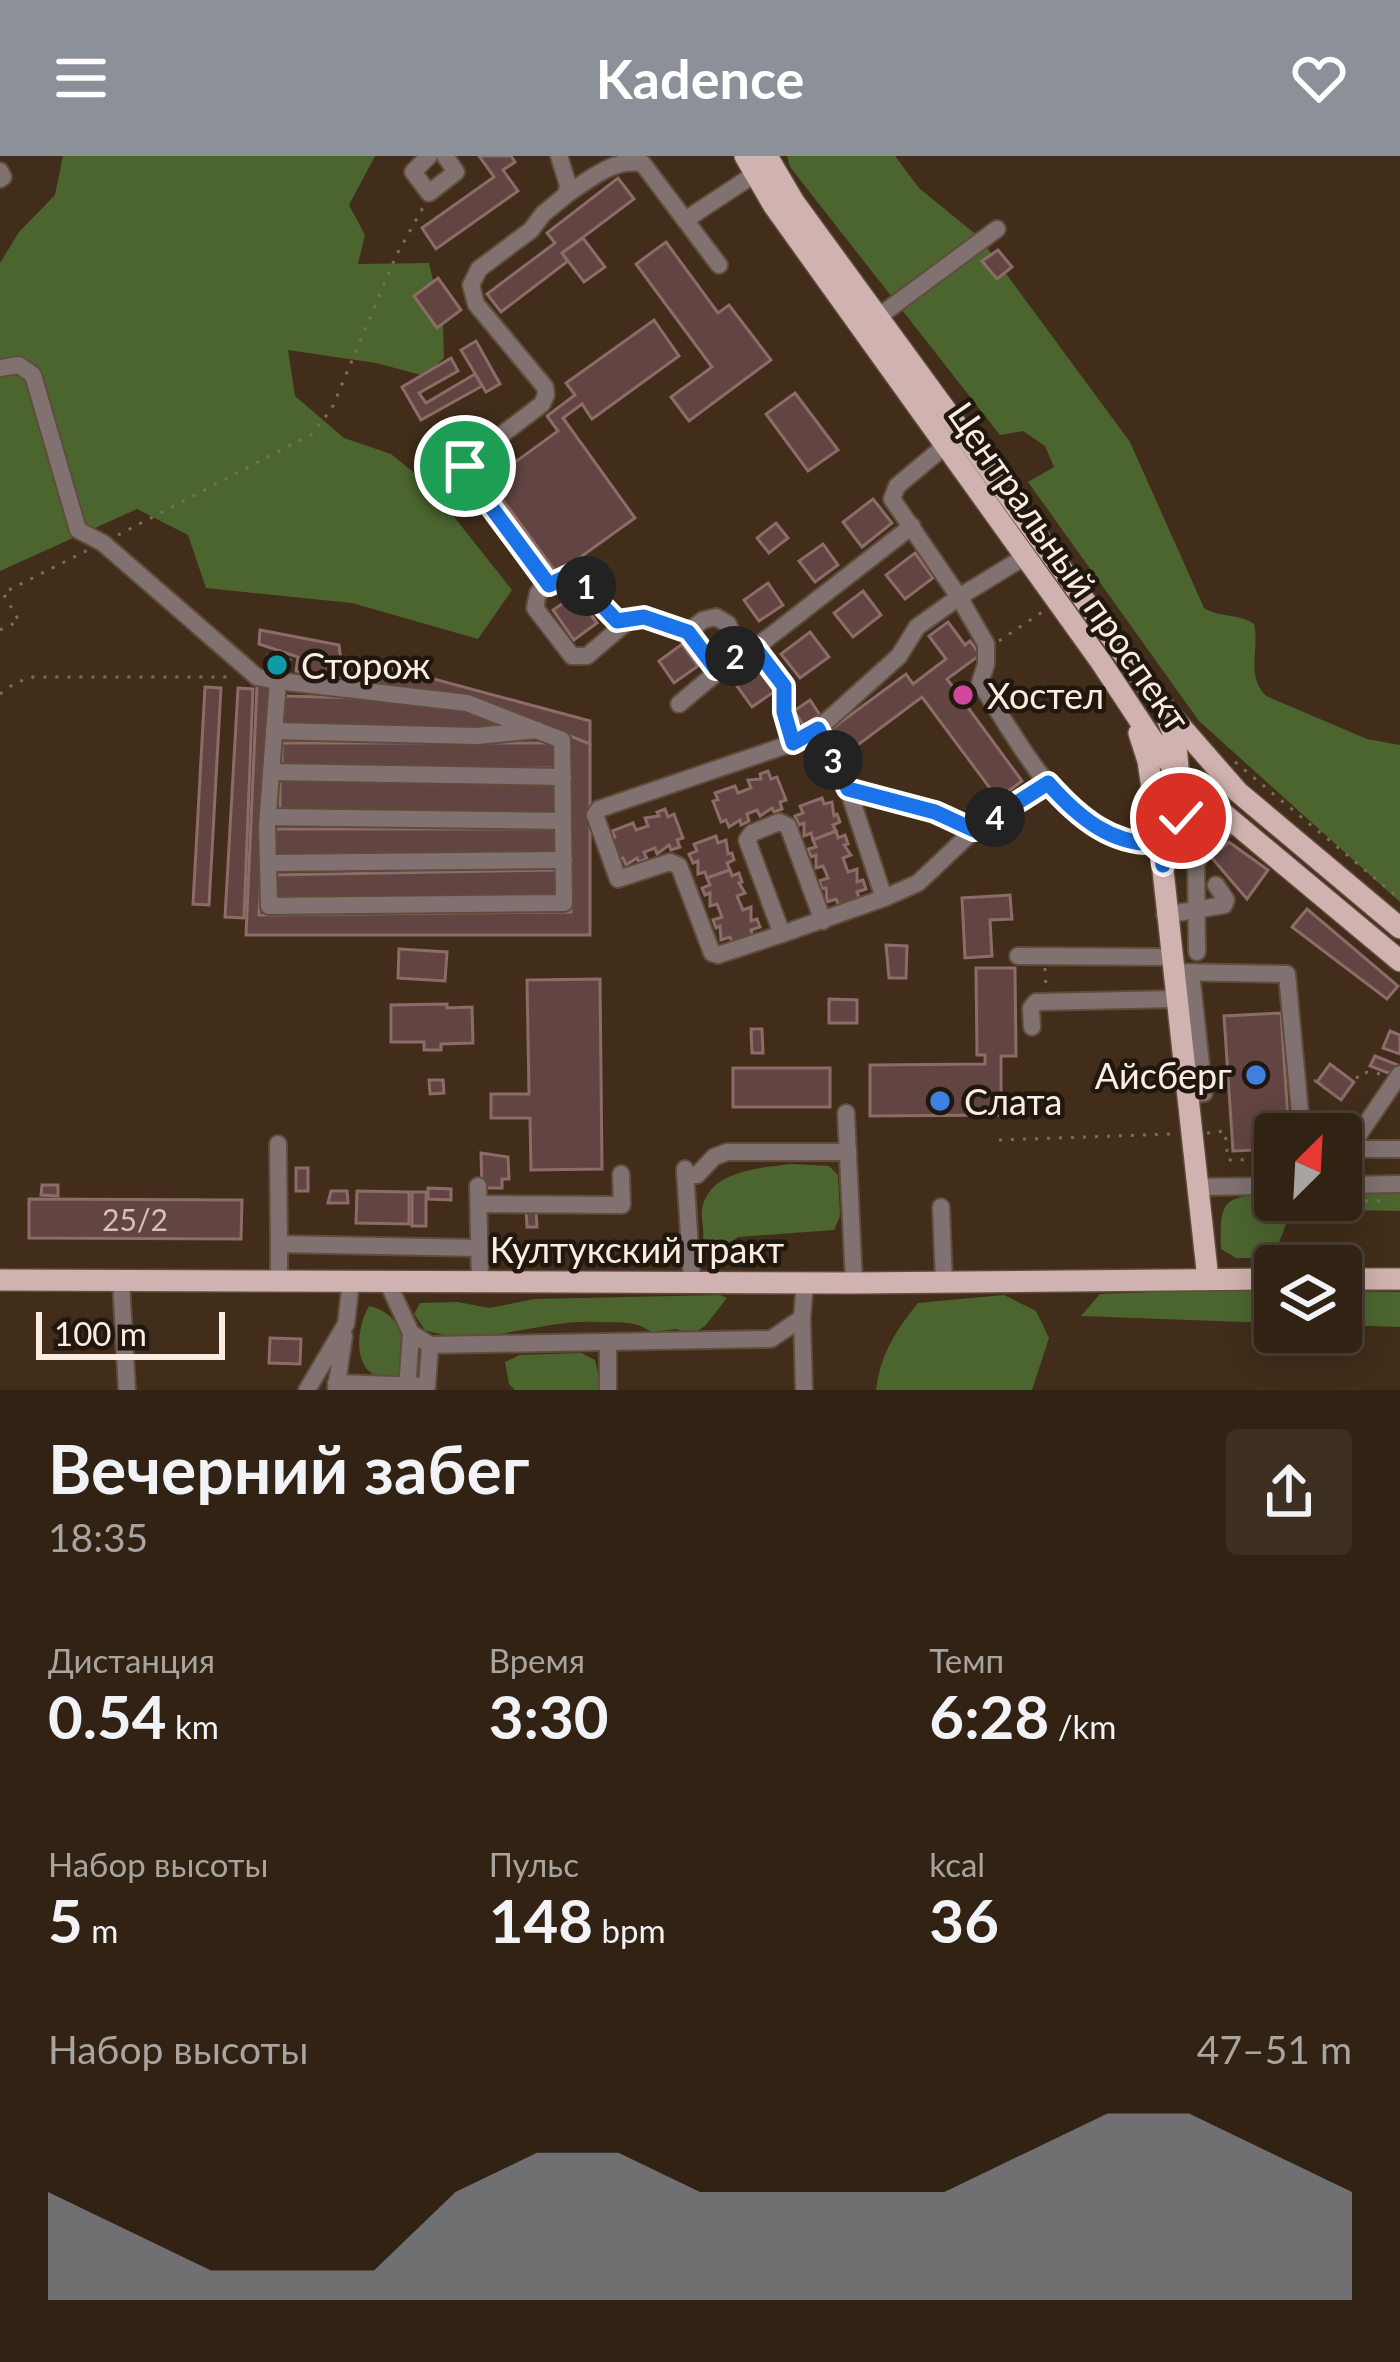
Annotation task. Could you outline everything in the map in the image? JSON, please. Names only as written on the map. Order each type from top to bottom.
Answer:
[{"type":"main road","name":"Центральный проспект","points":[[756,162],[773,172],[1155,697],[1238,792],[1400,928]]},
{"type":"main road","name":"Центральный проспект","points":[[756,162],[946,445],[1178,773],[1400,961]]},
{"type":"main road","points":[[1155,697],[1178,750],[1165,845]]},
{"type":"main road","points":[[1131,710],[1148,761],[1165,845],[1166,915],[1178,967],[1175,999],[1208,1279]]},
{"type":"main road","points":[[1165,845],[1189,811],[1203,807],[1225,815]]},
{"type":"main road","points":[[1298,875],[1315,856]]},
{"type":"main road","name":"Култукский тракт","points":[[0,1280],[1254,1279]]},
{"type":"main road","points":[[1362,1279],[1400,1279]]},
{"type":"street","points":[[429,156],[413,172],[429,193],[456,172],[445,156]]},
{"type":"street","points":[[559,156],[568,185],[566,195]]},
{"type":"street","points":[[549,585],[466,473],[470,459],[542,404],[546,395],[476,304],[471,285],[479,268],[531,230],[566,195],[626,157],[643,164],[719,265]]},
{"type":"street","points":[[685,220],[756,162]]},
{"type":"street","points":[[878,317],[997,229]]},
{"type":"street","points":[[0,368],[19,364],[33,375],[78,530],[103,543],[257,677],[467,703],[562,740],[564,903],[268,906],[268,817],[278,681]]},
{"type":"street","points":[[946,445],[893,493],[892,500],[959,597],[987,650],[980,683],[1048,783],[1078,817],[1134,845],[1165,845]]},
{"type":"street","points":[[679,704],[716,669],[912,526]]},
{"type":"street","points":[[1025,556],[917,627],[899,656],[818,729],[793,743],[599,808],[595,815],[618,879],[670,862],[679,866],[712,953],[718,955],[918,883],[974,830],[1048,783]]},
{"type":"street","points":[[628,621],[587,656],[572,656],[535,608],[538,593],[568,575],[577,576],[617,621],[644,617],[688,632],[716,669]]},
{"type":"street","points":[[688,632],[716,617],[728,624],[784,686],[784,712],[793,743]]},
{"type":"street","points":[[818,729],[848,789],[884,898]]},
{"type":"street","points":[[274,731],[477,736],[537,730]]},
{"type":"street","points":[[271,772],[563,777]]},
{"type":"street","points":[[848,789],[935,812],[974,830]]},
{"type":"street","points":[[1197,952],[1199,855],[1225,815]]},
{"type":"street","points":[[268,817],[563,820]]},
{"type":"street","points":[[782,934],[747,840],[752,833],[779,822],[788,826],[823,921]]},
{"type":"street","points":[[268,863],[563,860]]},
{"type":"street","points":[[1166,915],[1226,903],[1216,885]]},
{"type":"street","points":[[1018,956],[1287,974],[1300,1113]]},
{"type":"street","points":[[1178,967],[1204,1093],[1186,1095]]},
{"type":"street","points":[[1032,1027],[1031,1008],[1036,1002],[1175,999]]},
{"type":"street","points":[[1362,1130],[1397,1082]]},
{"type":"street","points":[[846,1113],[854,1282]]},
{"type":"street","points":[[278,1144],[279,1281]]},
{"type":"street","points":[[1362,1152],[1400,1149]]},
{"type":"street","points":[[692,1282],[685,1172],[697,1175],[714,1157],[727,1152],[848,1152]]},
{"type":"street","points":[[481,1283],[479,1195],[622,1205],[621,1174]]},
{"type":"street","points":[[1362,1185],[1400,1184]]},
{"type":"street","points":[[1198,1187],[1254,1186]]},
{"type":"street","points":[[941,1207],[944,1282]]},
{"type":"street","points":[[279,1244],[479,1248]]},
{"type":"street","points":[[121,1282],[127,1390]]},
{"type":"street","points":[[351,1282],[336,1387],[427,1386],[430,1346]]},
{"type":"street","points":[[388,1282],[411,1333],[407,1388]]},
{"type":"street","points":[[804,1390],[806,1282]]},
{"type":"street","points":[[411,1333],[430,1346],[770,1340],[802,1318]]},
{"type":"street","points":[[307,1390],[346,1324]]},
{"type":"street","points":[[608,1342],[608,1390]]},
{"type":"path","points":[[0,630],[19,621],[3,593],[312,434],[332,408],[396,256],[429,193]]},
{"type":"path","points":[[987,650],[1043,609],[1055,624]]},
{"type":"path","points":[[0,694],[33,676],[257,677]]},
{"type":"path","points":[[1223,752],[1400,899]]},
{"type":"path","points":[[1044,956],[1047,1002]]},
{"type":"path","points":[[1297,1081],[1314,1080],[1341,1100],[1361,1072],[1397,1082]]},
{"type":"path","points":[[1205,1133],[1225,1131],[1228,1160],[1254,1159]]},
{"type":"path","points":[[999,1140],[1181,1134]]},
{"type":"path","points":[[1362,1202],[1385,1202]]},
{"type":"green space","points":[[63,156],[375,156],[349,205],[365,235],[358,264],[429,263],[443,324],[444,358],[425,376],[376,363],[288,350],[295,396],[344,438],[391,454],[428,484],[512,590],[478,639],[352,603],[206,588],[188,535],[137,509],[0,571],[0,263],[19,232],[55,195]]},
{"type":"green space","points":[[787,156],[895,156],[919,188],[979,237],[1130,442],[1204,608],[1254,624],[1256,679],[1266,696],[1367,739],[1400,745],[1400,902],[1199,721],[1028,482],[1054,467],[1045,446],[1023,431],[1000,435],[790,167]]},
{"type":"green space","points":[[791,1164],[829,1166],[838,1175],[840,1216],[834,1230],[738,1237],[726,1247],[703,1238],[702,1209],[715,1186],[738,1173]]},
{"type":"green space","points":[[1362,1192],[1400,1192],[1400,1211],[1362,1210]]},
{"type":"green space","points":[[1254,1195],[1254,1221],[1287,1221],[1278,1245],[1254,1245],[1254,1258],[1236,1258],[1221,1249],[1222,1219],[1228,1203]]},
{"type":"green space","points":[[1254,1291],[1254,1322],[1081,1316],[1100,1294]]},
{"type":"green space","points":[[1362,1291],[1400,1292],[1400,1327],[1362,1326]]},
{"type":"green space","points":[[1004,1295],[1036,1311],[1049,1338],[1032,1390],[876,1390],[890,1344],[918,1303]]},
{"type":"green space","points":[[727,1298],[693,1334],[676,1329],[652,1332],[627,1323],[577,1322],[468,1337],[425,1330],[414,1314],[420,1303],[458,1302],[489,1308],[535,1299]]},
{"type":"green space","points":[[369,1306],[396,1323],[404,1352],[403,1375],[375,1375],[361,1358],[360,1332]]},
{"type":"green space","points":[[581,1353],[595,1360],[602,1390],[515,1390],[509,1384],[505,1362],[520,1355]]},
{"type":"building","points":[[479,156],[511,156],[515,162],[503,170],[518,191],[436,249],[422,228],[494,177]]},
{"type":"building","points":[[618,178],[634,199],[562,253],[568,261],[501,312],[487,294],[555,243],[547,233]]},
{"type":"building","points":[[583,238],[605,267],[584,282],[562,253]]},
{"type":"building","points":[[666,242],[718,313],[729,305],[771,360],[689,421],[671,397],[712,367],[636,264]]},
{"type":"building","points":[[998,250],[1012,267],[997,279],[982,261]]},
{"type":"building","points":[[438,278],[461,310],[437,328],[414,296]]},
{"type":"building","points":[[654,320],[679,356],[592,419],[582,404],[563,418],[635,518],[557,574],[489,481],[558,431],[547,416],[575,395],[566,383]]},
{"type":"building","points":[[476,341],[500,384],[486,392],[461,350]]},
{"type":"building","points":[[451,358],[458,371],[419,393],[426,403],[475,374],[482,386],[421,420],[402,387]]},
{"type":"building","points":[[795,393],[838,450],[808,471],[766,414]]},
{"type":"building","points":[[873,499],[892,523],[862,547],[843,522]]},
{"type":"building","points":[[776,523],[788,538],[769,553],[757,538]]},
{"type":"building","points":[[823,544],[838,565],[815,582],[799,561]]},
{"type":"building","points":[[915,553],[933,578],[905,599],[886,575]]},
{"type":"building","points":[[768,583],[783,605],[759,621],[744,600]]},
{"type":"building","points":[[863,591],[881,615],[853,637],[834,613]]},
{"type":"building","points":[[576,594],[597,623],[574,640],[553,610]]},
{"type":"building","points":[[948,622],[965,645],[970,641],[980,655],[947,679],[1022,781],[998,799],[922,697],[843,756],[826,733],[906,674],[913,684],[946,659],[929,636]]},
{"type":"building","points":[[260,630],[339,645],[341,661],[397,669],[590,721],[590,744],[467,698],[296,671],[298,657],[259,644]]},
{"type":"building","points":[[810,632],[829,657],[800,678],[781,654]]},
{"type":"building","points":[[682,644],[698,666],[674,683],[659,661]]},
{"type":"building","name":"Сторож","points":[[268,655],[290,660],[287,676],[264,671]]},
{"type":"building","points":[[760,670],[775,691],[752,707],[737,686]]},
{"type":"building","points":[[257,685],[270,685],[259,915],[571,912],[568,735],[590,744],[590,935],[246,935]]},
{"type":"building","points":[[205,687],[221,688],[209,905],[193,904]]},
{"type":"building","points":[[238,688],[253,689],[244,918],[225,917]]},
{"type":"building","points":[[285,696],[443,705],[493,718],[496,730],[283,724]]},
{"type":"building","points":[[810,700],[820,715],[804,726],[794,711]]},
{"type":"building","points":[[282,743],[557,743],[558,768],[282,768]]},
{"type":"building","points":[[768,771],[771,779],[777,777],[786,800],[780,802],[782,809],[774,812],[772,808],[760,816],[757,810],[747,814],[749,821],[741,825],[740,820],[729,827],[726,820],[721,822],[715,793],[735,786],[738,793],[751,788],[748,780],[761,779],[760,774]]},
{"type":"building","points":[[280,780],[556,785],[555,814],[280,809]]},
{"type":"building","points":[[822,798],[824,804],[832,802],[840,822],[833,825],[836,831],[813,840],[811,833],[804,836],[804,823],[799,825],[795,816],[803,813],[800,806]]},
{"type":"building","points":[[665,809],[668,817],[674,814],[683,838],[677,840],[680,847],[671,850],[669,845],[657,854],[655,848],[644,852],[647,859],[639,862],[637,858],[626,865],[623,858],[618,859],[612,831],[633,823],[636,830],[648,826],[645,818],[659,816],[657,812]]},
{"type":"building","points":[[272,829],[555,829],[555,855],[272,855]]},
{"type":"building","points":[[836,831],[838,838],[845,835],[848,844],[844,845],[851,855],[843,858],[848,872],[857,869],[857,882],[863,880],[866,889],[857,892],[859,898],[839,906],[836,899],[827,902],[826,888],[819,881],[828,878],[823,866],[816,868],[816,855],[811,857],[808,849],[816,847],[813,840]]},
{"type":"building","points":[[716,836],[718,843],[726,840],[734,860],[727,863],[730,870],[707,878],[705,872],[698,874],[698,861],[693,863],[689,854],[697,851],[694,844]]},
{"type":"building","points":[[1229,842],[1268,870],[1247,899],[1211,857]]},
{"type":"building","points":[[557,870],[557,895],[275,900],[274,875]]},
{"type":"building","points":[[730,870],[732,876],[739,873],[742,882],[745,893],[737,896],[743,910],[751,907],[751,921],[757,919],[760,927],[751,930],[753,937],[733,944],[730,937],[721,940],[720,926],[716,928],[713,920],[722,917],[717,904],[710,906],[710,893],[705,895],[702,888],[710,885],[707,878]]},
{"type":"building","points":[[1010,895],[1012,919],[990,920],[992,956],[965,958],[962,898]]},
{"type":"building","points":[[1307,909],[1398,986],[1387,999],[1292,927]]},
{"type":"building","points":[[886,945],[907,946],[906,978],[889,978]]},
{"type":"building","points":[[399,949],[447,952],[445,981],[398,978]]},
{"type":"building","points":[[976,968],[1015,968],[1016,1056],[1001,1056],[1001,1115],[870,1116],[870,1065],[985,1064],[985,1055],[977,1055]]},
{"type":"building","points":[[600,979],[602,1169],[531,1170],[530,1118],[491,1118],[491,1094],[529,1094],[527,980]]},
{"type":"building","points":[[829,999],[857,1000],[857,1023],[829,1023]]},
{"type":"building","points":[[447,1004],[447,1008],[472,1007],[473,1043],[424,1050],[424,1042],[391,1042],[391,1005]]},
{"type":"building","name":"Айсберг","points":[[1281,1013],[1288,1113],[1254,1113],[1254,1150],[1233,1151],[1224,1016]]},
{"type":"building","points":[[751,1029],[762,1029],[763,1053],[752,1053]]},
{"type":"building","points":[[1390,1031],[1400,1035],[1400,1054],[1383,1048]]},
{"type":"building","points":[[1375,1056],[1398,1065],[1395,1071],[1370,1066]]},
{"type":"building","points":[[1330,1064],[1354,1082],[1341,1100],[1317,1082]]},
{"type":"building","points":[[733,1068],[830,1068],[830,1107],[733,1107]]},
{"type":"building","points":[[429,1080],[443,1080],[444,1093],[430,1094]]},
{"type":"building","points":[[481,1153],[508,1157],[509,1179],[502,1179],[502,1188],[482,1188]]},
{"type":"building","points":[[296,1168],[308,1168],[308,1191],[296,1191]]},
{"type":"building","points":[[42,1185],[58,1185],[58,1196],[41,1195]]},
{"type":"building","points":[[428,1188],[451,1189],[451,1200],[428,1199]]},
{"type":"building","points":[[331,1191],[347,1191],[348,1203],[328,1203]]},
{"type":"building","points":[[357,1191],[409,1192],[409,1224],[356,1223]]},
{"type":"building","points":[[412,1192],[426,1192],[426,1226],[412,1226]]},
{"type":"building","points":[[29,1199],[242,1200],[241,1239],[29,1238]]},
{"type":"building","points":[[526,1208],[536,1208],[537,1227],[527,1227]]},
{"type":"building","points":[[270,1338],[301,1339],[300,1364],[269,1363]]},
{"type":"place","name":"Сторож","points":[[277,665]]},
{"type":"place","name":"Хостел","points":[[963,695]]},
{"type":"place","name":"Айсберг","points":[[1256,1075]]},
{"type":"place","name":"Слата","points":[[940,1101]]},
{"type":"route","points":[[465,466],[549,585],[568,575],[577,576],[617,621],[644,617],[688,632],[716,669],[755,648],[784,686],[784,712],[793,743],[818,729],[848,789],[935,812],[974,830],[1048,783],[1078,817],[1134,845],[1160,843],[1163,865],[1172,828],[1181,818]]}]
